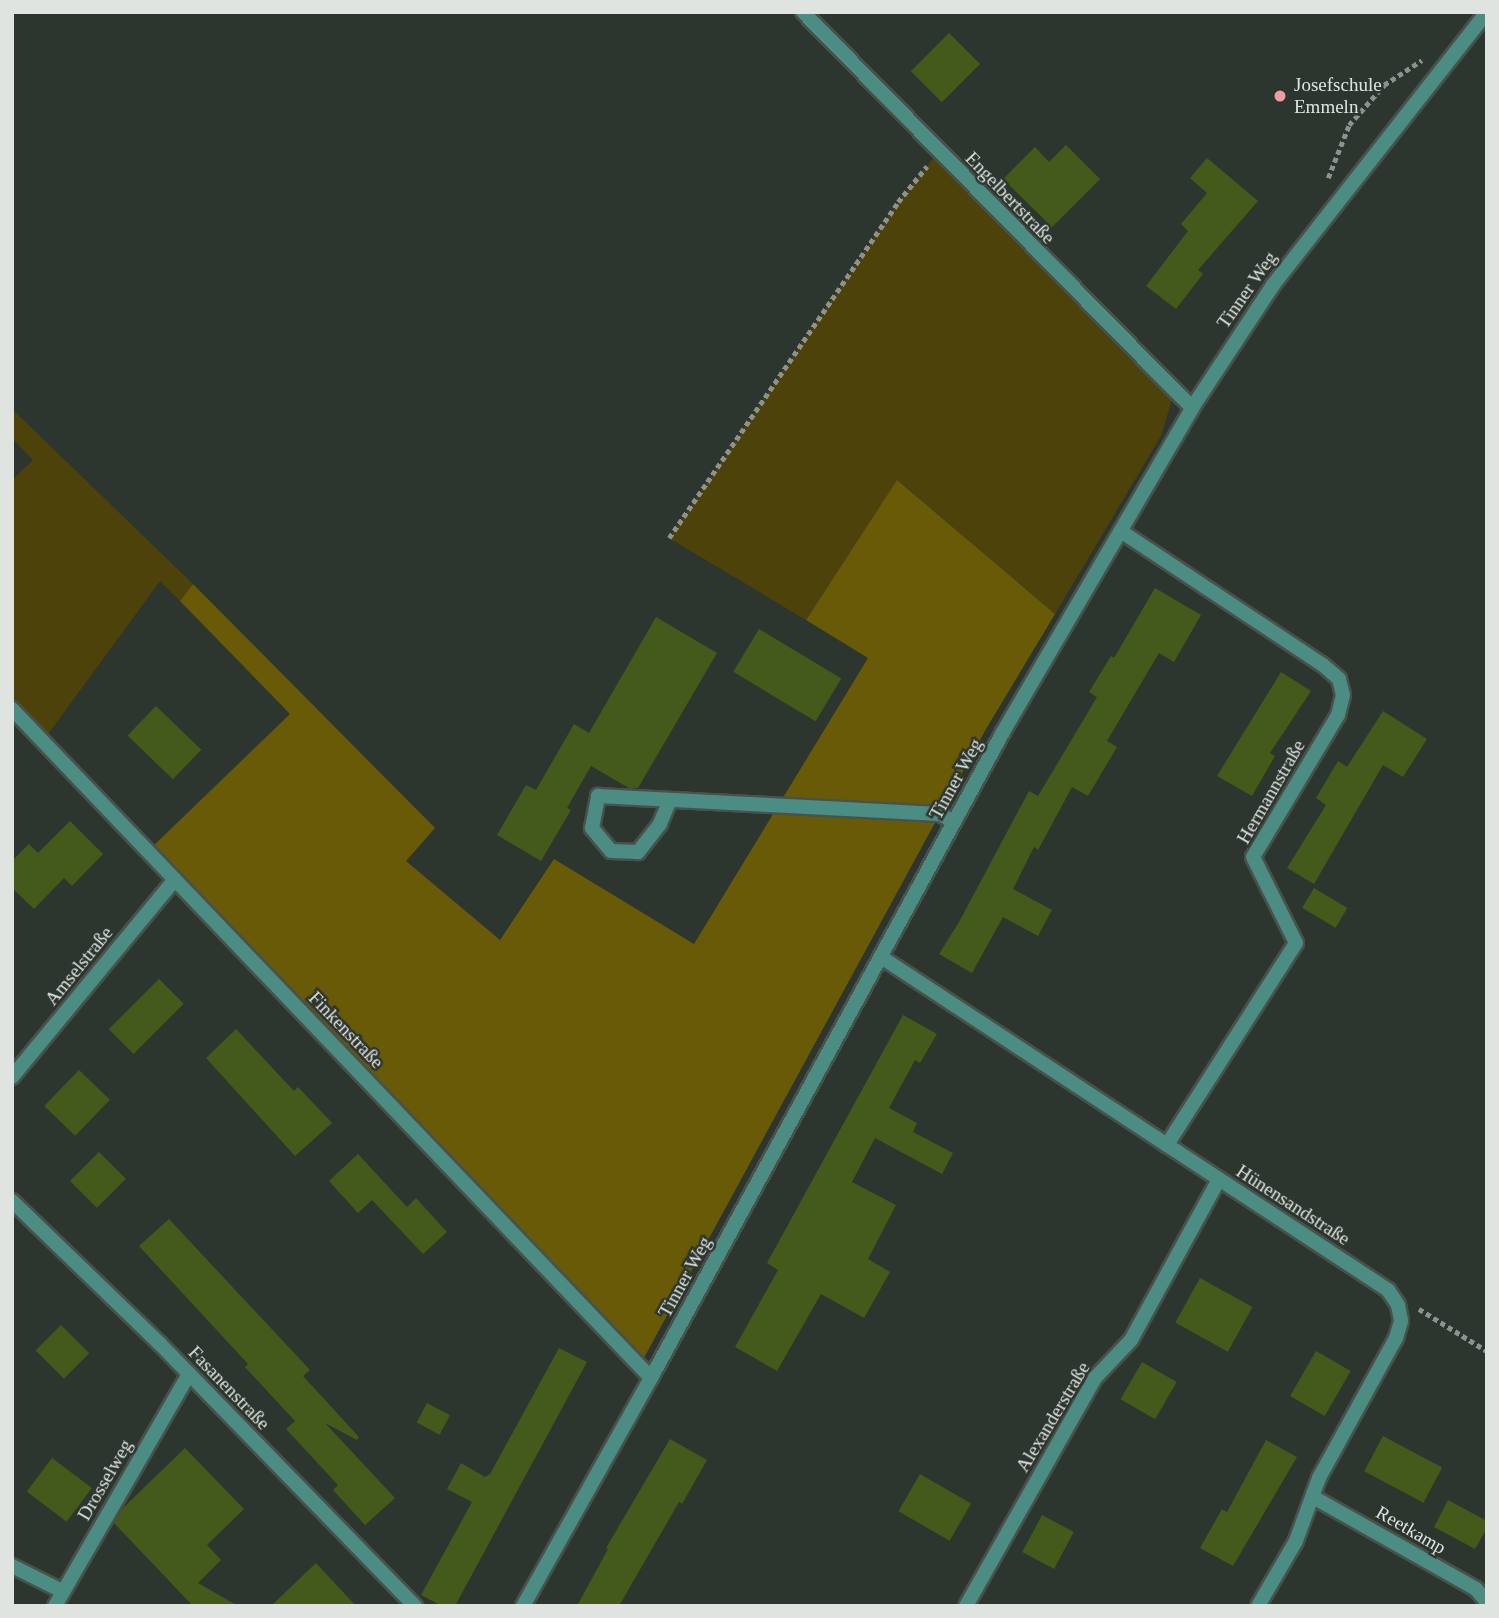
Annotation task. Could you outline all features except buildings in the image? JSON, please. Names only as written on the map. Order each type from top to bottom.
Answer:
[{"type":"street","name":"Engelbertstraße","points":[[803,12],[1192,408]]},
{"type":"street","name":"Tinner Weg","points":[[523,1606],[651,1378],[1003,732],[1192,408],[1273,285],[1487,12]]},
{"type":"street","name":"Hermannstraße","points":[[1122,532],[1323,665],[1339,679],[1343,695],[1338,715],[1254,857],[1296,943],[1167,1145]]},
{"type":"street","name":"Finkenstraße","points":[[12,709],[651,1378]]},
{"type":"street","points":[[670,800],[660,824],[638,852],[611,850],[592,828],[597,796],[940,814],[954,822]]},
{"type":"street","name":"Amselstraße","points":[[12,1077],[175,879]]},
{"type":"street","name":"Hünensandstraße","points":[[881,957],[1388,1290]]},
{"type":"street","name":"Alexanderstraße","points":[[966,1606],[1095,1378],[1131,1340],[1219,1179]]},
{"type":"street","name":"Fasanenstraße","points":[[12,1201],[189,1374],[415,1606]]},
{"type":"street","points":[[1258,1606],[1296,1541],[1319,1478],[1396,1338],[1399,1313],[1388,1290]]},
{"type":"street","name":"Drosselweg","points":[[54,1606],[189,1374]]},
{"type":"street","name":"Reetkamp","points":[[1313,1497],[1476,1589],[1487,1602]]},
{"type":"street","points":[[12,1566],[62,1591]]},
{"type":"path","points":[[669,538],[891,213],[939,151]]},
{"type":"path","points":[[1388,1290],[1487,1351]]},
{"type":"shaded area","points":[[939,151],[1174,393],[1161,436],[1055,614],[897,480],[806,620],[669,538],[898,202]]},
{"type":"shaded area","points":[[12,409],[193,584],[180,601],[160,581],[43,741],[12,709],[12,480],[33,460],[12,438]]},
{"type":"shaded area","points":[[897,480],[1055,614],[986,729],[639,1367],[148,851],[290,714],[180,601],[193,584],[435,828],[406,861],[500,940],[554,859],[694,944],[868,658],[806,620]]},
{"type":"place","name":"Josefschule Emmeln","points":[[1280,96]]}]
